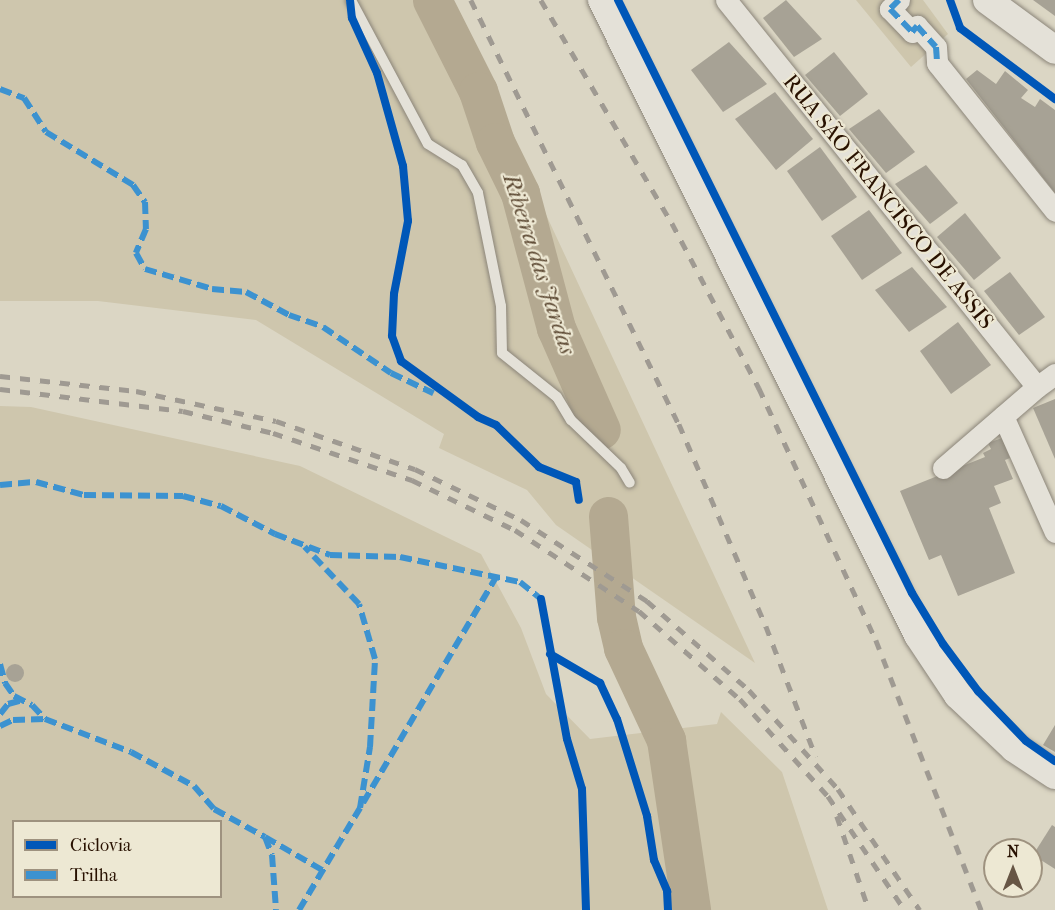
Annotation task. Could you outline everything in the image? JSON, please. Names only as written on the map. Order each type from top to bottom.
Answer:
[{"type":"street","points":[[602,0],[918,635],[958,695],[1014,748],[1055,775]]},
{"type":"street","name":"RUA SÃO FRANCISCO DE ASSIS","points":[[726,0],[1037,387]]},
{"type":"street","points":[[899,0],[890,9],[912,32],[917,26],[936,47],[937,63],[1055,211]]},
{"type":"street","points":[[987,0],[1055,50]]},
{"type":"street","points":[[943,468],[1055,374]]},
{"type":"street","points":[[1003,416],[1055,532]]},
{"type":"lane","points":[[351,0],[428,144],[462,165],[478,193],[501,306],[502,353],[557,396],[571,420],[621,468],[630,483]]},
{"type":"shaded area","points":[[0,0],[446,0],[755,663],[556,525],[527,490],[439,448],[444,434],[256,320],[98,301],[0,301]]},
{"type":"shaded area","points":[[856,0],[923,0],[948,34],[911,67]]},
{"type":"shaded area","points":[[0,406],[31,407],[300,466],[481,554],[521,628],[546,694],[590,739],[717,724],[721,712],[782,772],[828,910],[0,910]]},
{"type":"building","points":[[786,0],[822,39],[794,57],[763,18]]},
{"type":"building","points":[[1033,0],[1055,0],[1055,16]]},
{"type":"building","points":[[729,42],[767,84],[723,112],[691,70]]},
{"type":"building","points":[[834,52],[868,94],[840,116],[805,75]]},
{"type":"building","points":[[977,70],[996,84],[1005,71],[1028,90],[1021,98],[1035,107],[1040,99],[1055,110],[1055,193],[966,79]]},
{"type":"building","points":[[775,92],[813,139],[776,170],[735,119]]},
{"type":"building","points":[[879,109],[915,152],[886,173],[849,129]]},
{"type":"building","points":[[820,147],[857,197],[822,221],[787,171]]},
{"type":"building","points":[[926,165],[958,203],[930,224],[895,184]]},
{"type":"building","points":[[869,210],[902,253],[862,280],[831,236]]},
{"type":"building","points":[[965,213],[1001,258],[974,280],[937,237]]},
{"type":"building","points":[[912,267],[947,307],[909,332],[875,290]]},
{"type":"building","points":[[1010,272],[1045,317],[1019,335],[984,291]]},
{"type":"building","points":[[958,322],[991,365],[951,394],[920,351]]},
{"type":"building","points":[[1055,399],[1055,459],[1033,408]]},
{"type":"building","points":[[1002,438],[1010,458],[1005,460],[1013,479],[994,486],[1001,503],[989,508],[1015,573],[958,596],[941,555],[929,560],[900,491],[985,457],[983,453],[991,449],[988,443]]},
{"type":"building","points":[[15,664],[21,667],[24,673],[21,679],[15,682],[9,679],[6,673],[9,667]]},
{"type":"building","points":[[1055,725],[1055,752],[1043,745]]},
{"type":"building","points":[[1052,825],[1055,827],[1055,869],[1043,861],[1043,839]]},
{"type":"waterway","name":"Ribeira das Jardas","points":[[432,0],[478,91],[495,142],[520,193],[556,328],[601,430]]},
{"type":"waterway","name":"Ribeira das Jardas","points":[[608,516],[616,617],[623,648],[666,740],[691,910]]},
{"type":"railway","points":[[471,0],[679,424],[766,626],[816,757]]},
{"type":"railway","points":[[541,0],[672,223],[759,388],[876,640],[981,910]]},
{"type":"railway","points":[[0,376],[136,391],[276,421],[415,469],[521,520],[647,601],[749,690],[838,789],[920,910]]},
{"type":"railway","points":[[0,389],[183,411],[273,433],[412,480],[515,530],[639,611],[740,699],[828,796],[905,910]]},
{"type":"railway","points":[[837,816],[869,910]]},
{"type":"marked path","points":[[899,0],[890,9],[912,32],[917,26],[936,47],[937,63]]},
{"type":"marked path","points":[[0,89],[24,98],[46,132],[133,185],[145,202],[146,229],[136,253],[145,269],[212,289],[246,292],[289,315],[323,327],[391,373],[433,393]]},
{"type":"marked path","points":[[0,485],[36,482],[84,495],[183,496],[221,506],[275,534],[330,555],[400,557],[520,582],[541,599]]},
{"type":"marked path","points":[[299,910],[360,808],[370,747],[375,659],[359,604],[305,547]]},
{"type":"marked path","points":[[363,803],[496,577]]},
{"type":"marked path","points":[[0,664],[5,683],[14,696],[32,705],[45,719]]},
{"type":"marked path","points":[[0,714],[8,704],[23,700]]},
{"type":"marked path","points":[[0,726],[13,720],[45,719],[131,752],[194,786],[214,809],[265,837],[272,855],[276,910]]},
{"type":"marked path","points":[[265,837],[324,871]]},
{"type":"cycle path","points":[[350,0],[352,18],[377,73],[403,166],[408,221],[394,294],[392,336],[401,361],[478,417],[496,425],[539,467],[576,482],[579,500]]},
{"type":"cycle path","points":[[618,0],[912,593],[943,644],[978,691],[1026,741],[1055,761]]},
{"type":"cycle path","points":[[950,0],[960,28],[1055,99]]},
{"type":"cycle path","points":[[541,599],[567,739],[582,789],[586,910]]},
{"type":"cycle path","points":[[550,654],[600,683],[617,719],[647,816],[654,860],[667,891],[668,910]]}]
